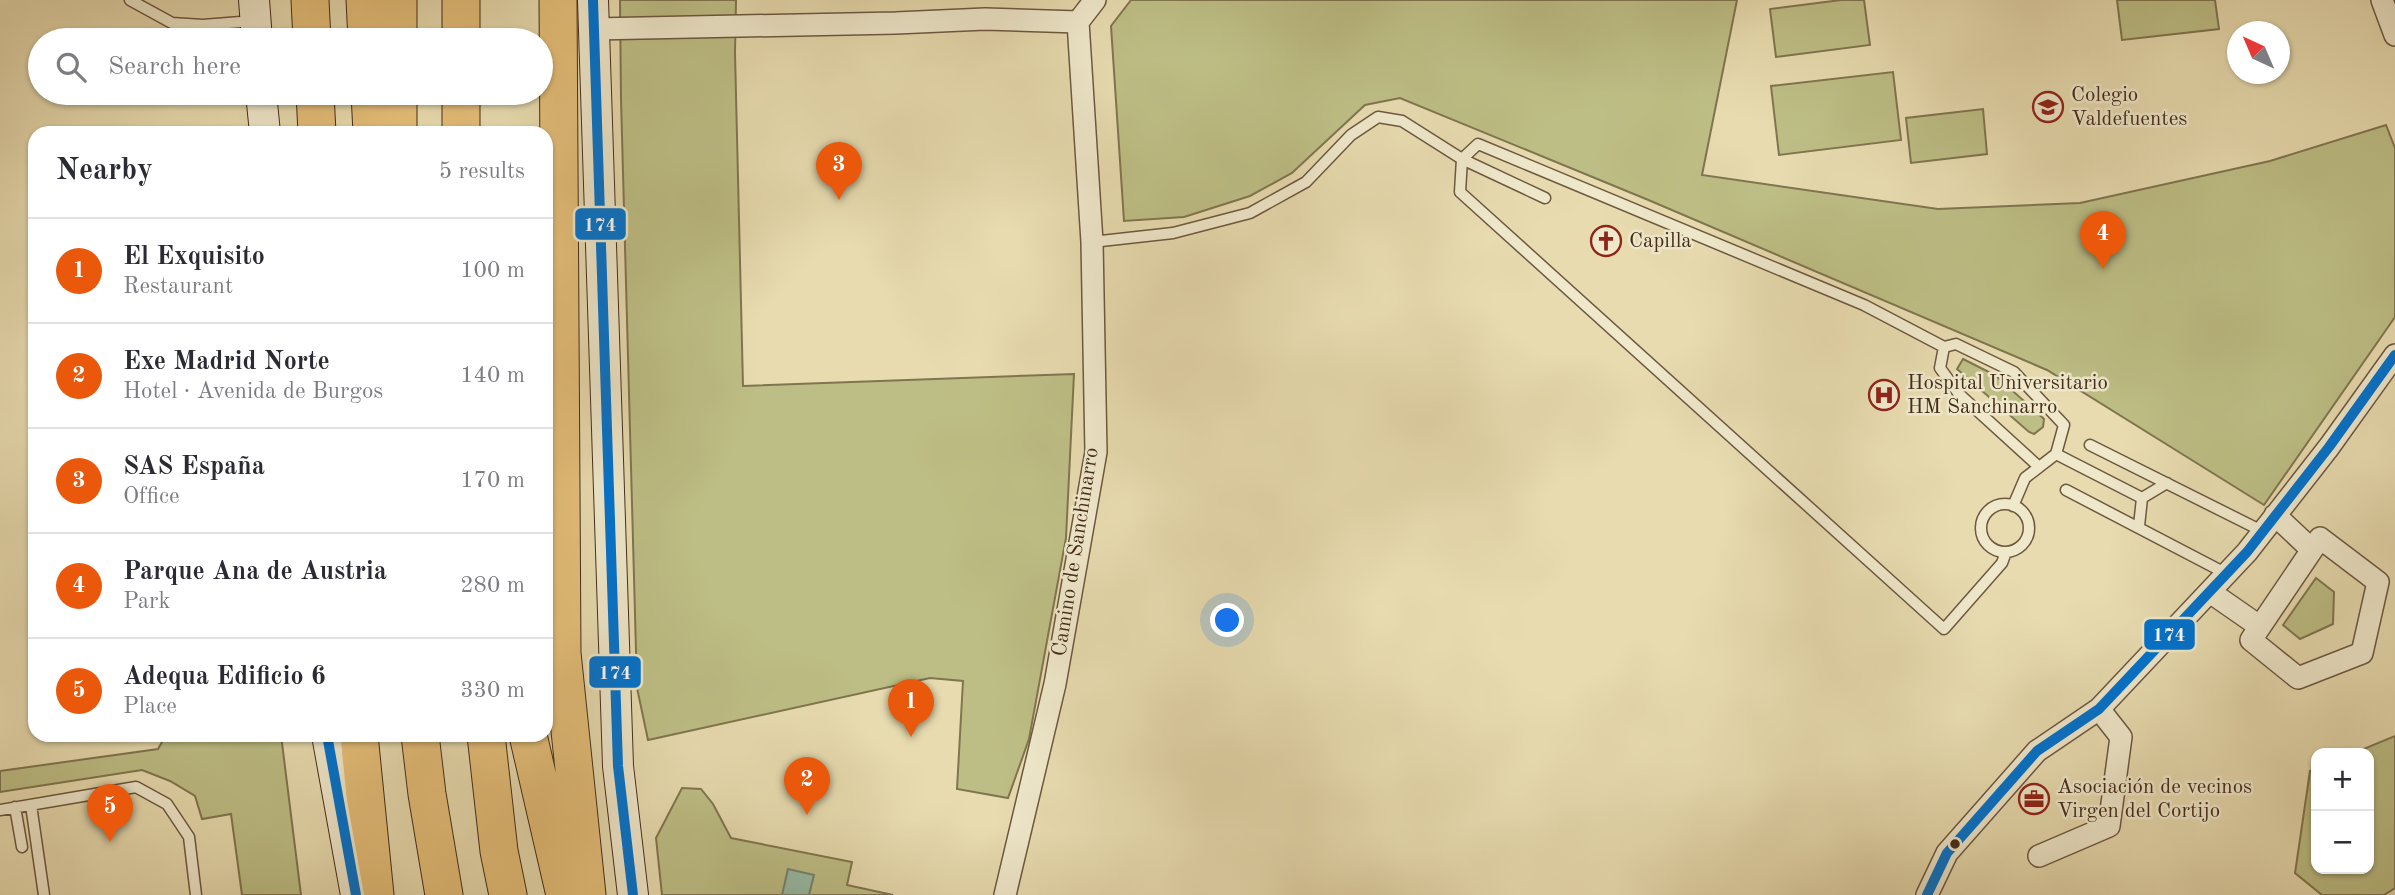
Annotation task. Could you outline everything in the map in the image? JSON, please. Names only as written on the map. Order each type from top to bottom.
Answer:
[{"type":"highway","points":[[310,0],[311,28]]},
{"type":"highway","points":[[365,0],[366,28]]},
{"type":"highway","points":[[398,0],[398,28]]},
{"type":"highway","points":[[461,0],[461,28]]},
{"type":"highway","points":[[558,0],[562,653],[587,895]]},
{"type":"highway","points":[[316,105],[317,126]]},
{"type":"highway","points":[[371,105],[372,126]]},
{"type":"highway","points":[[398,105],[398,126]]},
{"type":"highway","points":[[461,105],[461,126]]},
{"type":"highway","points":[[360,742],[375,895]]},
{"type":"highway","points":[[421,742],[444,895]]},
{"type":"highway","points":[[487,742],[499,851],[508,895]]},
{"type":"highway","points":[[530,742],[565,895]]},
{"type":"street","points":[[593,0],[618,766],[633,895]]},
{"type":"street","points":[[594,29],[896,23],[985,10],[1078,22],[1095,0]]},
{"type":"street","points":[[2382,0],[2395,35]]},
{"type":"street","name":"Camino de Sanchinarro","points":[[1005,895],[1055,684],[1096,452],[1092,242],[1078,22]]},
{"type":"street","points":[[262,105],[264,126]]},
{"type":"street","points":[[1927,895],[1947,853],[2037,751],[2099,709],[2227,574],[2329,447],[2395,355]]},
{"type":"street","points":[[2269,523],[2312,549]]},
{"type":"street","points":[[2320,538],[2378,582],[2362,653],[2298,678],[2251,640],[2259,626],[2320,538]]},
{"type":"street","points":[[2210,592],[2259,626]]},
{"type":"street","points":[[2039,856],[2109,826],[2121,737],[2099,709]]},
{"type":"street","points":[[328,742],[356,895]]},
{"type":"lane","points":[[130,0],[172,23],[204,25],[255,20]]},
{"type":"lane","points":[[1092,242],[1173,233],[1250,213],[1306,182],[1351,135],[1378,117],[1402,121],[1462,159],[1545,198]]},
{"type":"lane","points":[[2006,552],[2002,564],[1944,629],[1460,192],[1462,159],[1479,144],[1864,305],[1944,347],[1956,344],[2014,372],[2064,425],[2056,454],[2025,478],[2013,506]]},
{"type":"lane","points":[[1944,347],[1940,368],[1959,394],[2038,466]]},
{"type":"lane","points":[[2090,445],[2167,483],[2269,523]]},
{"type":"lane","points":[[2056,454],[2142,498]]},
{"type":"lane","points":[[2142,498],[2167,483]]},
{"type":"lane","points":[[2066,490],[2227,574]]},
{"type":"lane","points":[[2139,526],[2142,498]]},
{"type":"lane","points":[[2013,506],[2025,516],[2029,532],[2021,546],[2006,552],[1992,548],[1986,543],[1981,529],[1986,514],[1991,509],[2013,506]]},
{"type":"lane","points":[[0,810],[136,787],[167,804],[188,837],[197,895]]},
{"type":"lane","points":[[31,805],[44,895]]},
{"type":"lane","points":[[15,807],[22,847]]},
{"type":"green space","points":[[620,0],[736,0],[743,386],[1074,374],[1066,538],[1029,739],[1008,798],[957,789],[963,681],[930,678],[648,740],[637,688]]},
{"type":"green space","points":[[1131,0],[1737,0],[1702,175],[1938,209],[2080,203],[2270,161],[2386,125],[2395,148],[2395,317],[2264,505],[2047,370],[1646,199],[1400,98],[1365,105],[1292,173],[1250,196],[1184,217],[1124,221],[1111,26]]},
{"type":"green space","points":[[1841,0],[1864,0],[1870,45],[1776,57],[1770,9]]},
{"type":"green space","points":[[2117,0],[2215,0],[2219,29],[2122,40]]},
{"type":"green space","points":[[1893,72],[1901,140],[1779,155],[1771,86]]},
{"type":"green space","points":[[1983,109],[1987,154],[1911,163],[1906,118]]},
{"type":"green space","points":[[1963,359],[1995,375],[2044,419],[2043,427],[2034,434],[2029,432],[1957,369]]},
{"type":"green space","points":[[2316,578],[2334,592],[2333,624],[2300,639],[2283,625]]},
{"type":"green space","points":[[2395,736],[2395,888],[2384,895],[2322,895],[2295,873],[2310,771],[2311,874],[2374,874],[2374,748],[2366,748]]},
{"type":"green space","points":[[162,742],[282,742],[301,895],[242,895],[231,814],[202,819],[195,796],[170,781],[142,770],[0,792],[0,771],[158,749]]},
{"type":"green space","points":[[682,788],[701,789],[713,804],[731,838],[852,862],[847,885],[893,895],[662,895],[656,838]]},
{"type":"shaded area","points":[[788,869],[814,875],[809,895],[782,895]]},
{"type":"transit line","name":"174","points":[[593,0],[618,766],[633,895]]},
{"type":"transit line","name":"174","points":[[1927,895],[1947,853],[2037,751],[2099,709],[2247,552],[2329,447],[2395,355]]},
{"type":"transit line","name":"174","points":[[328,742],[356,895]]},
{"type":"place","name":"Colegio Valdefuentes","points":[[2048,107]]},
{"type":"place","name":"SAS España","points":[[839,200]]},
{"type":"place","name":"Capilla","points":[[1606,241]]},
{"type":"place","name":"Parque Ana de Austria","points":[[2103,269]]},
{"type":"place","name":"Hospital Universitario HM Sanchinarro","points":[[1884,395]]},
{"type":"place","name":"El Exquisito","points":[[911,737]]},
{"type":"place","name":"Asociación de vecinos Virgen del Cortijo","points":[[2034,799]]},
{"type":"place","name":"Exe Madrid Norte","points":[[807,815]]},
{"type":"place","name":"Adequa Edificio 6","points":[[110,842]]}]
